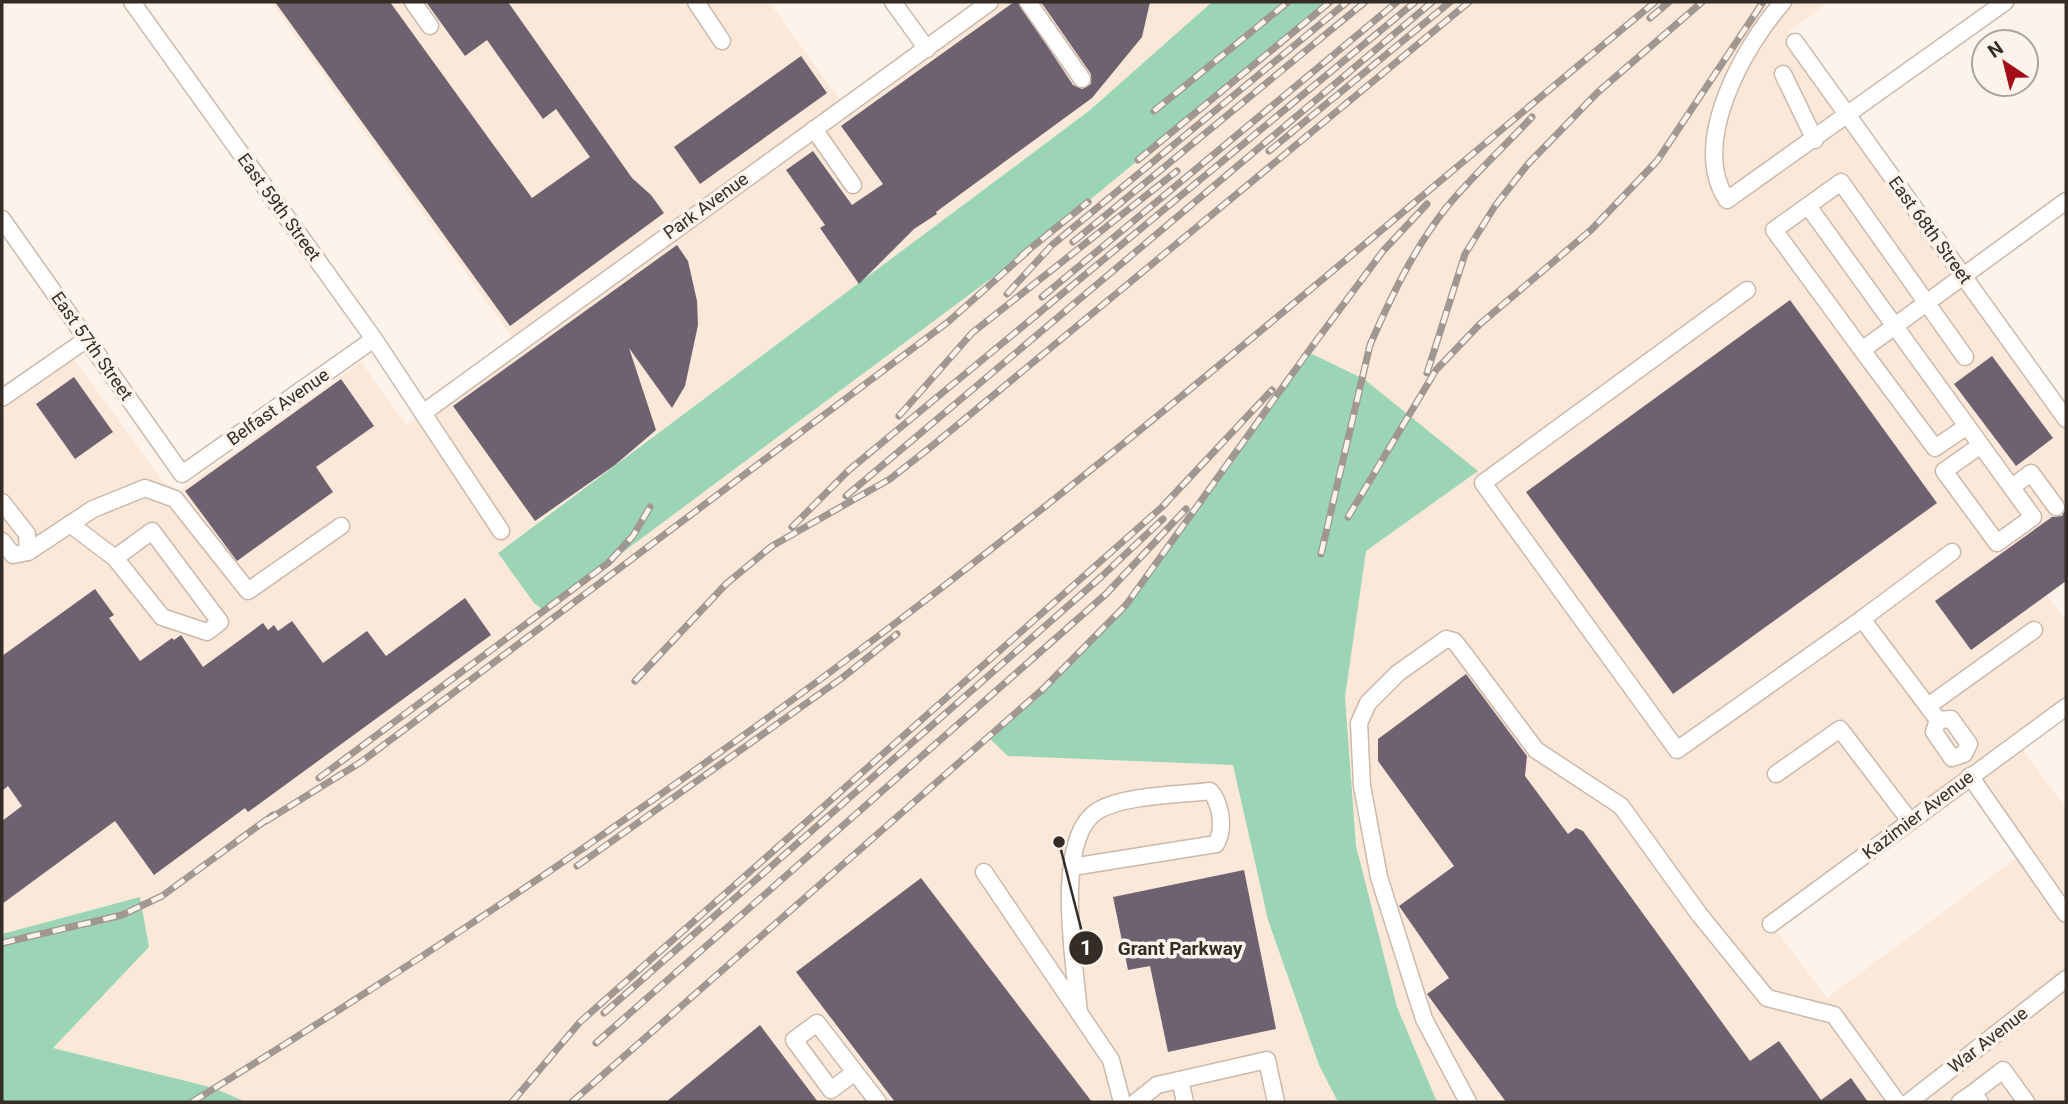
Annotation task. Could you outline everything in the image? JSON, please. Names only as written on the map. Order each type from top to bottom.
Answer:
[{"type":"street","name":"East 59th Street","points":[[132,2],[374,339],[501,531]]},
{"type":"street","points":[[413,2],[430,26]]},
{"type":"street","points":[[696,2],[722,41]]},
{"type":"street","points":[[893,2],[927,49]]},
{"type":"street","name":"Park Avenue","points":[[423,413],[990,2]]},
{"type":"street","points":[[1028,2],[1082,79]]},
{"type":"street","points":[[1783,2],[1732,80],[1716,124],[1716,172],[1727,200],[1815,140],[2005,2]]},
{"type":"street","name":"East 68th Street","points":[[1795,42],[2066,419]]},
{"type":"street","points":[[1783,74],[1815,140]]},
{"type":"street","points":[[814,129],[853,186]]},
{"type":"street","points":[[1965,357],[1840,182],[1774,230],[1935,448],[1967,426]]},
{"type":"street","points":[[1862,350],[2066,201]]},
{"type":"street","points":[[1808,206],[1894,326],[2012,487],[2033,517],[1997,543],[1944,471],[1981,445]]},
{"type":"street","name":"East 57th Street","points":[[2,219],[182,474]]},
{"type":"street","points":[[1748,290],[1483,483],[1677,750],[1952,552]]},
{"type":"street","points":[[2,398],[87,339]]},
{"type":"street","name":"Belfast Avenue","points":[[182,474],[374,339]]},
{"type":"street","points":[[2012,487],[2031,473],[2056,507]]},
{"type":"street","points":[[2,541],[13,555],[28,552],[93,509],[145,488],[175,499],[248,592],[341,526]]},
{"type":"street","points":[[2,502],[27,534],[28,552]]},
{"type":"street","points":[[70,524],[115,558],[162,617],[207,632],[220,622],[152,531],[115,558]]},
{"type":"street","points":[[1862,619],[1938,720],[1951,719],[1969,744],[1964,754],[1973,774],[2066,914]]},
{"type":"street","points":[[1928,706],[2034,630]]},
{"type":"street","points":[[1468,1102],[1424,1019],[1379,877],[1362,786],[1359,723],[1368,703],[1398,673],[1446,639],[1454,641],[1459,647],[1536,750],[1621,806],[1699,914],[1767,998],[1834,1015],[1897,1102]]},
{"type":"street","name":"Kazimier Avenue","points":[[1771,924],[2066,707]]},
{"type":"street","points":[[1776,774],[1840,729],[1910,821]]},
{"type":"street","points":[[1072,867],[1216,844],[1222,834],[1217,798],[1210,790],[1119,803],[1097,811],[1082,827],[1072,867],[1070,896],[1079,1012]]},
{"type":"street","points":[[984,872],[1111,1060],[1122,1102]]},
{"type":"street","name":"War Avenue","points":[[1909,1102],[2066,979]]},
{"type":"street","points":[[1136,1102],[1157,1085],[1267,1060],[1276,1102]]},
{"type":"street","points":[[1971,1099],[2003,1070],[2026,1102]]},
{"type":"street","points":[[855,1072],[878,1102]]},
{"type":"street","points":[[1180,1080],[1185,1102]]},
{"type":"shaded area","points":[[271,2],[769,2],[845,107],[990,2],[1212,2],[1090,110],[498,552],[542,613],[1028,251],[1330,2],[1828,2],[1788,32],[2066,419],[2066,581],[2047,595],[2066,620],[2066,707],[2017,743],[2066,808],[2066,1102],[1393,1102],[1350,1002],[1308,352],[1126,605],[1043,689],[989,737],[1008,756],[1233,765],[1268,920],[1319,1065],[1338,1102],[246,1102],[214,1088],[52,1048],[149,947],[140,897],[2,934],[2,410],[74,359],[162,480],[179,491],[361,362],[406,425],[517,344]],"holes":[[[1969,777],[2023,853],[1827,998],[1771,924]]]},
{"type":"green space","points":[[1212,2],[1330,2],[1028,251],[544,611],[534,603],[498,553],[1090,110]]},
{"type":"green space","points":[[1308,352],[1364,379],[1478,471],[1366,551],[1345,697],[1356,846],[1397,1007],[1437,1102],[1338,1102],[1319,1065],[1268,920],[1233,765],[1008,756],[988,737],[1043,689],[1126,605]]},
{"type":"green space","points":[[140,897],[149,947],[53,1048],[214,1088],[246,1102],[2,1102],[2,934]]},
{"type":"building","points":[[275,2],[390,2],[532,198],[590,157],[556,109],[543,119],[487,40],[465,56],[426,2],[508,2],[632,178],[651,195],[664,213],[510,326]]},
{"type":"building","points":[[1014,2],[1018,2],[1073,85],[1082,89],[1091,84],[1091,74],[1041,2],[1150,2],[1142,37],[1092,98],[914,229],[859,284],[820,228],[825,225],[786,170],[813,151],[852,205],[883,184],[841,126]]},
{"type":"building","points":[[801,56],[827,93],[700,184],[674,147]]},
{"type":"building","points":[[677,245],[688,261],[697,301],[698,325],[685,386],[672,408],[629,348],[656,430],[615,465],[535,521],[453,406]]},
{"type":"building","points":[[1790,300],[1937,503],[1673,694],[1526,492]]},
{"type":"building","points":[[1992,356],[2053,438],[2016,466],[1954,384]]},
{"type":"building","points":[[74,377],[113,432],[75,459],[36,404]]},
{"type":"building","points":[[341,379],[374,426],[316,467],[333,492],[237,561],[185,491]]},
{"type":"building","points":[[2066,508],[2066,581],[1971,650],[1935,601],[2052,517],[2062,516]]},
{"type":"building","points":[[95,589],[114,615],[109,618],[140,661],[172,638],[174,640],[181,635],[203,667],[263,623],[268,630],[274,625],[278,631],[292,621],[323,663],[367,631],[386,656],[465,598],[491,635],[248,812],[245,808],[154,875],[115,821],[2,904],[2,821],[22,806],[8,786],[2,791],[2,656]]},
{"type":"building","points":[[1466,674],[1527,756],[1525,776],[1568,834],[1576,828],[1583,831],[1750,1061],[1779,1041],[1821,1100],[1851,1078],[1868,1102],[1506,1102],[1427,994],[1449,978],[1399,906],[1454,866],[1378,761],[1378,739]]},
{"type":"building","points":[[1244,870],[1276,1029],[1168,1052],[1150,966],[1128,970],[1113,897]]},
{"type":"building","points":[[921,878],[1092,1102],[895,1102],[796,972]]},
{"type":"building","points":[[760,1025],[818,1102],[666,1102]]},
{"type":"railway","points":[[1154,111],[1288,2]]},
{"type":"railway","points":[[1138,160],[1330,2]]},
{"type":"railway","points":[[1007,294],[1052,245],[1347,2]]},
{"type":"railway","points":[[1073,242],[1365,2]]},
{"type":"railway","points":[[1042,297],[1397,2]]},
{"type":"railway","points":[[792,527],[849,470],[1415,2]]},
{"type":"railway","points":[[846,496],[1432,2]]},
{"type":"railway","points":[[1269,151],[1450,2]]},
{"type":"railway","points":[[635,681],[726,584],[772,546],[890,479],[1469,2]]},
{"type":"railway","points":[[192,1102],[369,991],[544,875],[716,755],[885,631],[1177,400],[1655,2]]},
{"type":"railway","points":[[1650,18],[1669,2]]},
{"type":"railway","points":[[1427,373],[1465,254],[1495,206],[1528,164],[1598,92],[1702,2]]},
{"type":"railway","points":[[1348,517],[1436,370],[1480,324],[1591,230],[1657,161],[1763,2]]},
{"type":"railway","points":[[1321,554],[1370,345],[1395,292],[1423,240],[1446,208],[1532,117]]},
{"type":"railway","points":[[899,416],[972,333],[1177,171]]},
{"type":"railway","points":[[1021,256],[1088,202]]},
{"type":"railway","points":[[572,1102],[1043,689],[1126,605],[1383,251],[1427,204]]},
{"type":"railway","points":[[266,821],[361,762],[948,322],[1028,251]]},
{"type":"railway","points":[[512,1102],[580,1022],[1162,507],[1272,390]]},
{"type":"railway","points":[[319,778],[608,563],[633,536],[650,507]]},
{"type":"railway","points":[[596,1043],[1106,594],[1186,509]]},
{"type":"railway","points":[[604,1013],[1101,577],[1163,519]]},
{"type":"railway","points":[[577,866],[842,678],[897,634]]},
{"type":"railway","points":[[2,943],[122,915],[162,896],[273,815]]},
{"type":"place","name":"Grant Parkway","points":[[1059,842]]}]
